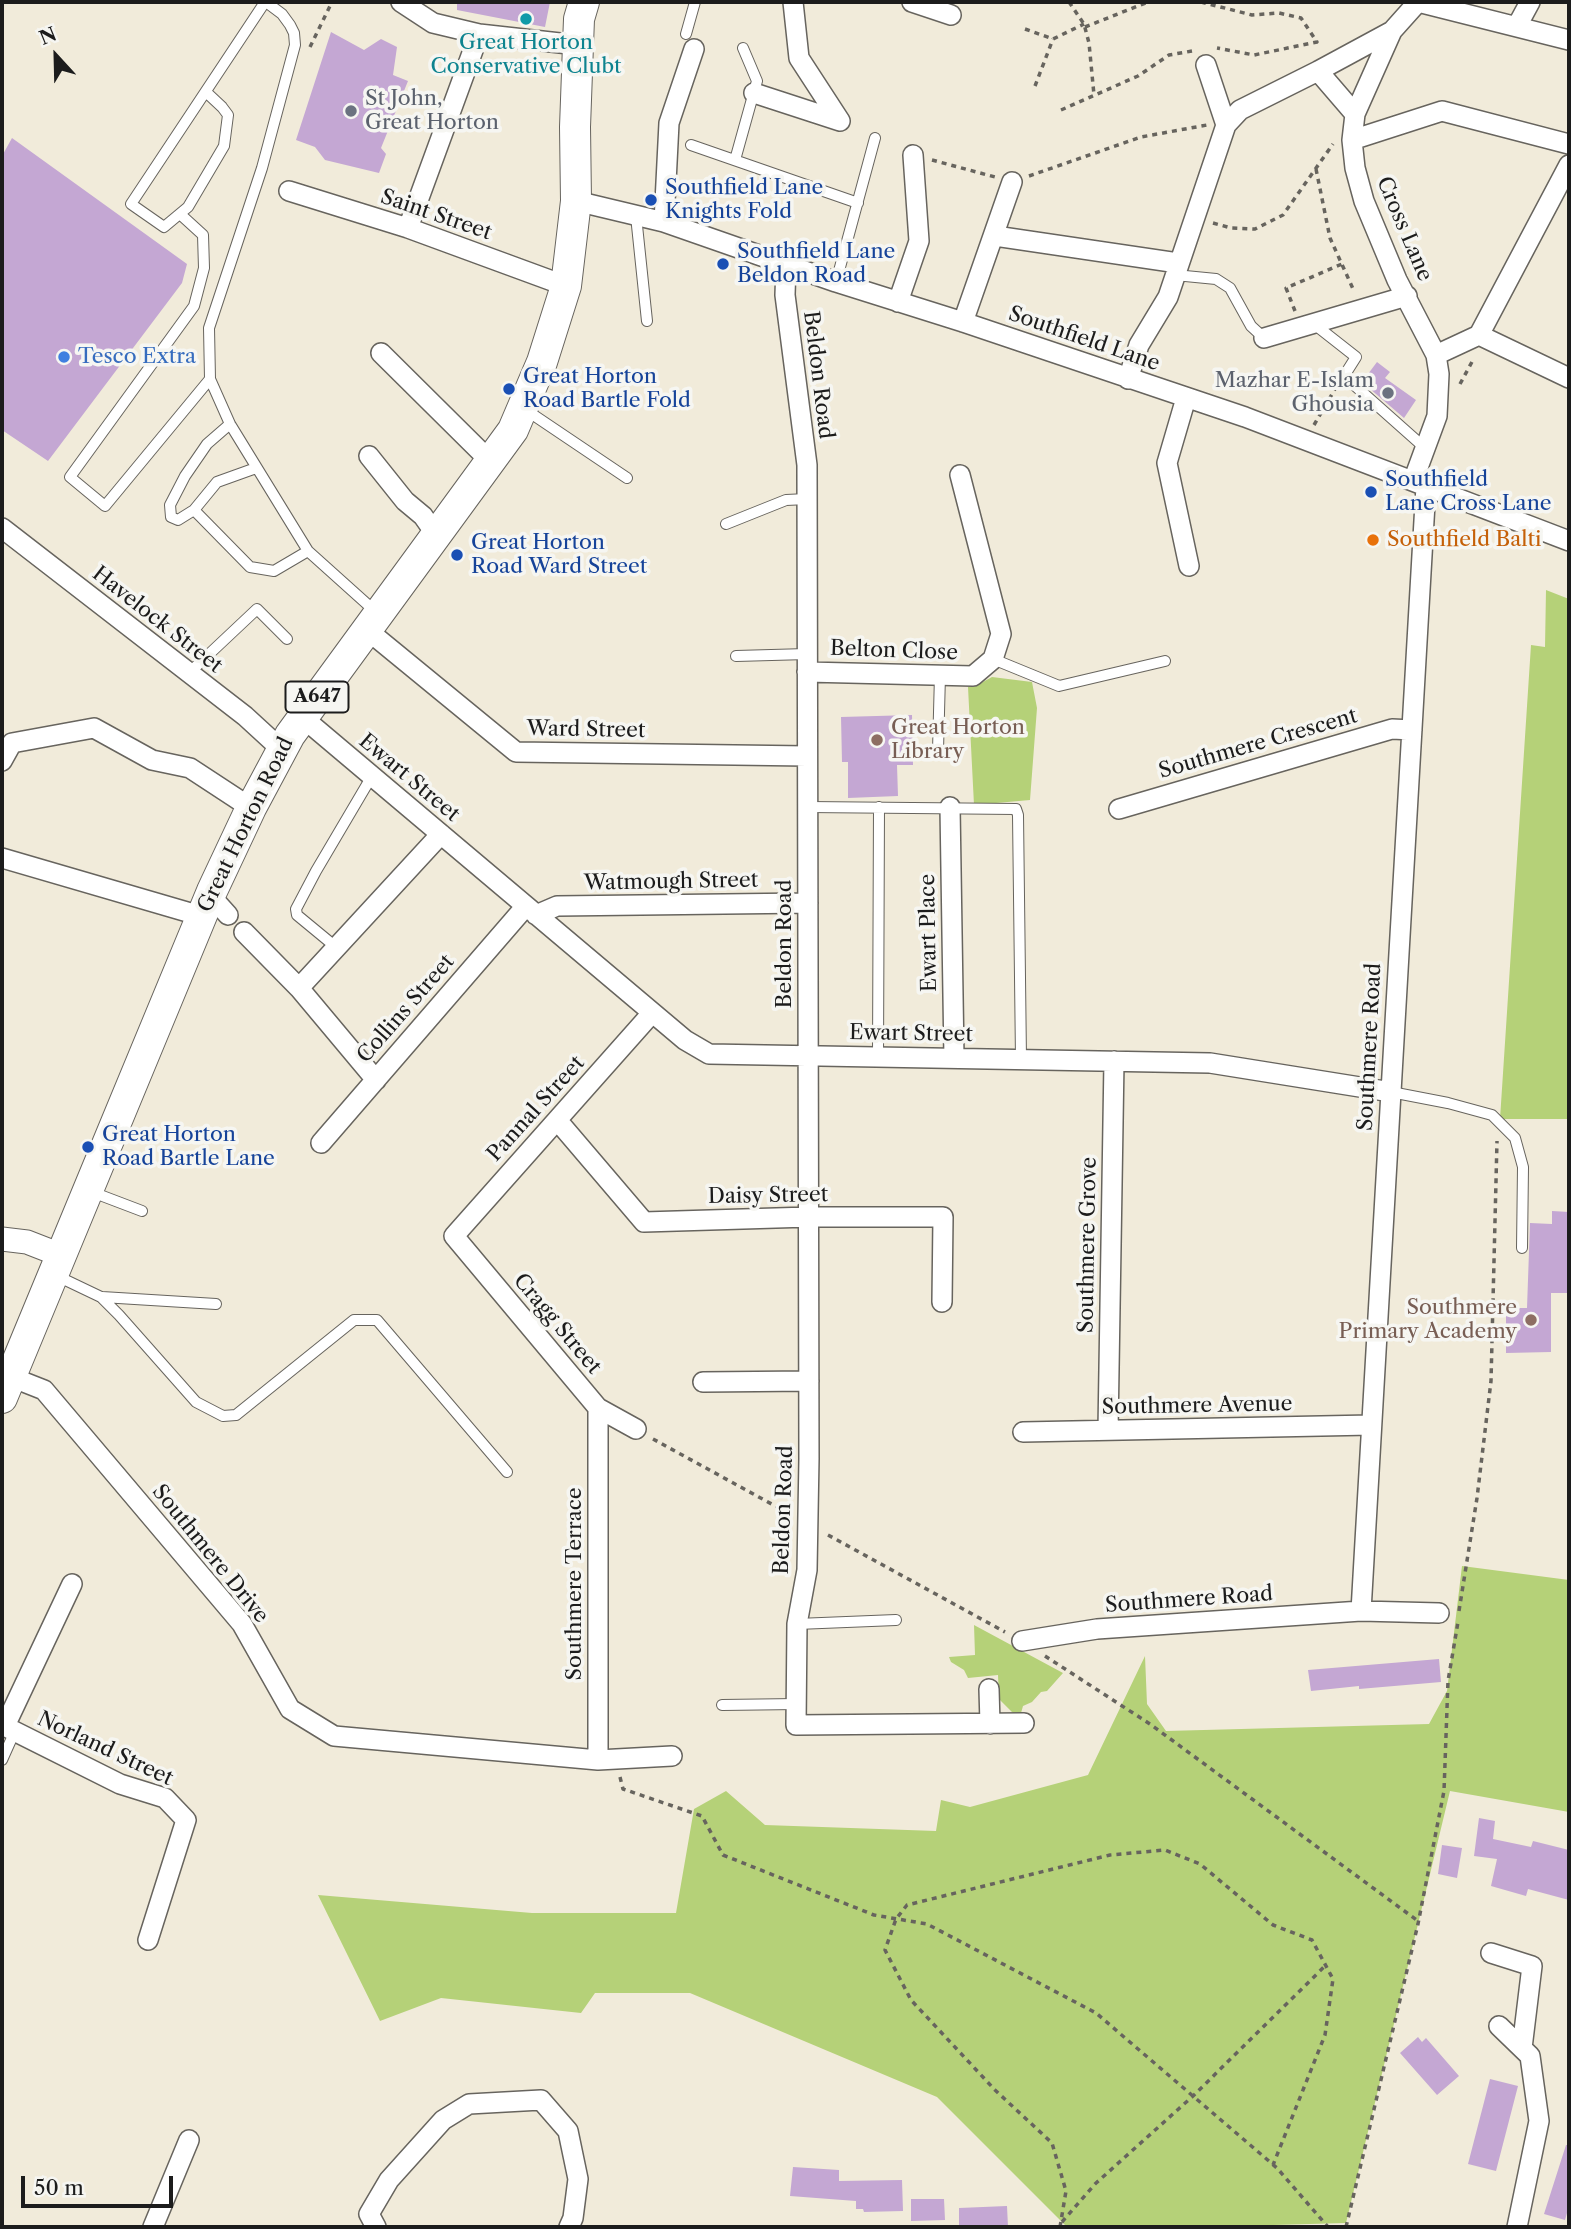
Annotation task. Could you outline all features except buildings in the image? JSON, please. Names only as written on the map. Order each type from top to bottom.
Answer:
[{"type":"main road","name":"Great Horton Road","points":[[6,1388],[88,1191],[213,909],[251,808],[302,718],[371,621],[491,462],[513,430],[523,408],[542,362],[566,286],[576,201],[579,19],[584,2]]},
{"type":"street","points":[[401,2],[433,23],[479,33],[578,45]]},
{"type":"street","points":[[754,93],[840,121],[799,58],[793,2]]},
{"type":"street","points":[[912,2],[951,15]]},
{"type":"street","points":[[1418,2],[1569,40]]},
{"type":"street","name":"Cross Lane","points":[[1418,2],[1392,31],[1355,114],[1352,140],[1355,169],[1364,201],[1397,280],[1437,355],[1437,415],[1425,448],[1419,484]]},
{"type":"street","points":[[1517,26],[1530,2]]},
{"type":"street","points":[[1128,379],[1139,345],[1168,297],[1226,125],[1240,110],[1392,31]]},
{"type":"street","points":[[408,228],[479,33]]},
{"type":"street","points":[[664,222],[669,122],[690,42]]},
{"type":"street","points":[[1206,65],[1226,125]]},
{"type":"street","points":[[1318,71],[1355,114]]},
{"type":"street","points":[[1352,140],[1442,111],[1569,144]]},
{"type":"street","points":[[898,302],[919,241],[913,155]]},
{"type":"street","points":[[1437,355],[1479,335],[1569,164]]},
{"type":"street","points":[[962,321],[995,236],[1012,182]]},
{"type":"street","name":"Saint Street","points":[[289,191],[408,228],[566,286]]},
{"type":"street","name":"Southfield Lane","points":[[576,201],[664,222],[836,282],[962,321],[1245,417],[1569,541]]},
{"type":"street","points":[[995,236],[1176,269]]},
{"type":"street","name":"Beldon Road","points":[[786,265],[785,295],[807,465],[809,1381],[807,1570],[797,1624],[797,1704]]},
{"type":"street","points":[[1264,338],[1407,296]]},
{"type":"street","points":[[1479,335],[1569,378]]},
{"type":"street","points":[[381,353],[491,462]]},
{"type":"street","points":[[1186,398],[1167,463],[1188,566]]},
{"type":"street","points":[[369,456],[405,502],[423,516],[437,536]]},
{"type":"street","points":[[960,475],[1001,634],[993,659]]},
{"type":"street","name":"Southmere Road","points":[[1361,1611],[1412,730],[1419,484]]},
{"type":"street","name":"Havelock Street","points":[[2,528],[245,716],[282,750]]},
{"type":"street","name":"Ward Street","points":[[371,621],[516,752],[807,756]]},
{"type":"street","name":"Belton Close","points":[[807,663],[973,676],[993,659]]},
{"type":"street","name":"Ewart Street","points":[[302,718],[652,1013],[685,1040],[709,1054],[1210,1063],[1391,1092]]},
{"type":"street","points":[[2,761],[7,741],[94,728],[152,760],[190,768],[251,808]]},
{"type":"street","name":"Southmere Crescent","points":[[1119,809],[1392,729],[1412,730]]},
{"type":"street","name":"Ewart Place","points":[[950,807],[954,1058]]},
{"type":"street","points":[[299,988],[441,834]]},
{"type":"street","points":[[2,858],[213,909]]},
{"type":"street","name":"Watmough Street","points":[[531,910],[557,906],[808,903]]},
{"type":"street","name":"Collins Street","points":[[321,1143],[531,910]]},
{"type":"street","points":[[244,932],[299,988],[376,1080]]},
{"type":"street","name":"Pannal Street","points":[[454,1236],[652,1013]]},
{"type":"street","name":"Southmere Grove","points":[[1108,1430],[1114,1061]]},
{"type":"street","name":"Daisy Street","points":[[557,1120],[644,1222],[808,1217],[943,1217],[942,1301]]},
{"type":"street","name":"Cragg Street","points":[[454,1236],[598,1408],[636,1429]]},
{"type":"street","points":[[2,1239],[27,1242],[59,1265]]},
{"type":"street","points":[[703,1382],[809,1381]]},
{"type":"street","name":"Southmere Drive","points":[[6,1388],[44,1390],[242,1624],[290,1709],[334,1736],[606,1759],[672,1756]]},
{"type":"street","name":"Southmere Terrace","points":[[598,1408],[606,1759]]},
{"type":"street","name":"Southmere Avenue","points":[[1023,1432],[1371,1425]]},
{"type":"street","points":[[7,1727],[72,1584]]},
{"type":"street","name":"Southmere Road","points":[[1021,1641],[1097,1629],[1361,1611],[1439,1613]]},
{"type":"street","points":[[989,1689],[990,1724]]},
{"type":"street","points":[[797,1704],[796,1725],[1024,1723]]},
{"type":"street","name":"Norland Street","points":[[7,1727],[120,1784],[165,1798],[186,1820],[148,1940]]},
{"type":"street","points":[[1491,1953],[1532,1966],[1522,2048]]},
{"type":"street","points":[[1499,2026],[1530,2056],[1539,2121],[1517,2227]]},
{"type":"street","points":[[376,2227],[369,2214],[389,2180],[443,2120],[469,2104],[541,2100],[568,2131],[578,2179],[573,2218],[569,2227]]},
{"type":"street","points":[[153,2227],[189,2140]]},
{"type":"lane","points":[[206,92],[228,116],[224,146],[188,207],[164,228],[131,204],[266,2],[282,14],[294,33],[295,45],[262,168],[209,328],[210,379],[230,424],[308,551],[371,621]]},
{"type":"lane","points":[[690,42],[695,2]]},
{"type":"lane","points":[[735,160],[757,82],[743,48]]},
{"type":"lane","points":[[836,282],[875,138]]},
{"type":"lane","points":[[691,145],[858,203]]},
{"type":"lane","points":[[180,214],[203,236],[204,268],[194,306],[70,477],[105,506],[210,379]]},
{"type":"lane","points":[[636,216],[647,321]]},
{"type":"lane","points":[[1176,269],[1216,279],[1230,288],[1251,326],[1264,338]]},
{"type":"lane","points":[[1308,326],[1356,357],[1344,376],[1425,448]]},
{"type":"lane","points":[[523,408],[627,478]]},
{"type":"lane","points":[[230,424],[207,444],[185,476],[170,505],[171,517],[178,520],[194,510],[217,482],[256,468]]},
{"type":"lane","points":[[726,524],[786,500],[807,499]]},
{"type":"lane","points":[[194,510],[250,567],[274,571],[308,551]]},
{"type":"lane","points":[[189,673],[257,610],[287,639]]},
{"type":"lane","points":[[736,656],[807,663]]},
{"type":"lane","points":[[993,659],[1059,686],[1166,661]]},
{"type":"lane","points":[[937,750],[940,675]]},
{"type":"lane","points":[[337,948],[297,915],[296,909],[372,776]]},
{"type":"lane","points":[[808,807],[1011,808],[1018,812],[1021,1059]]},
{"type":"lane","points":[[878,1056],[879,807]]},
{"type":"lane","name":"Ewart Street","points":[[1391,1092],[1448,1103],[1492,1115],[1497,1119]]},
{"type":"lane","points":[[1497,1119],[1515,1138],[1523,1167],[1522,1248]]},
{"type":"lane","points":[[88,1191],[142,1211]]},
{"type":"lane","points":[[59,1265],[101,1297],[197,1402],[222,1416],[236,1415],[354,1320],[377,1320],[508,1472]]},
{"type":"lane","points":[[101,1297],[216,1304]]},
{"type":"lane","points":[[797,1624],[896,1620]]},
{"type":"lane","points":[[722,1705],[797,1704]]},
{"type":"lane","points":[[2,1760],[7,1727]]},
{"type":"path","points":[[291,63],[307,55],[332,2]]},
{"type":"path","points":[[1069,2],[1084,25],[1089,43],[1094,95]]},
{"type":"path","points":[[1025,29],[1053,39],[1148,2]]},
{"type":"path","points":[[1035,86],[1053,39]]},
{"type":"path","points":[[1195,217],[1231,228],[1255,229],[1283,215],[1355,114]]},
{"type":"path","points":[[913,155],[1012,182],[1141,137],[1208,124],[1226,125]]},
{"type":"path","points":[[1316,169],[1330,238],[1363,309]]},
{"type":"path","points":[[1308,326],[1286,288],[1342,264]]},
{"type":"path","points":[[1437,415],[1451,401],[1478,350],[1479,335]]},
{"type":"path","points":[[1304,441],[1344,376]]},
{"type":"path","points":[[1346,2227],[1419,1921],[1444,1791],[1448,1681],[1477,1498],[1491,1381],[1497,1119]]},
{"type":"path","points":[[636,1429],[1021,1641],[1150,1724],[1419,1921]]},
{"type":"path","points":[[606,1759],[624,1789],[702,1816],[723,1855],[874,1915],[927,1924],[1096,2013],[1273,2165],[1328,2227]]},
{"type":"path","points":[[1060,2225],[1066,2191],[1052,2143],[995,2090],[911,2000],[885,1950],[896,1919],[907,1905],[1110,1854],[1165,1850],[1200,1864],[1273,1925],[1312,1940],[1333,1979],[1325,2035],[1273,2165]]},
{"type":"path","points":[[1060,2225],[1096,2184],[1193,2096],[1326,1965]]},
{"type":"green space","points":[[1546,590],[1569,599],[1569,1119],[1500,1119],[1531,645],[1545,647]]},
{"type":"green space","points":[[992,677],[1032,682],[1037,708],[1030,800],[974,805],[968,687]]},
{"type":"green space","points":[[1462,1566],[1569,1580],[1569,1812],[1450,1791],[1346,2223],[1067,2227],[937,2097],[690,1993],[595,1993],[581,2013],[441,1998],[380,2021],[318,1895],[532,1913],[676,1913],[694,1809],[726,1791],[765,1825],[936,1831],[941,1800],[970,1807],[1088,1775],[1145,1656],[1147,1704],[1166,1731],[1429,1724],[1447,1691]]},
{"type":"green space","points":[[974,1625],[1063,1673],[1047,1691],[1041,1692],[1032,1702],[1023,1706],[1021,1713],[1013,1713],[999,1699],[998,1675],[968,1678],[964,1670],[951,1662],[949,1657],[975,1655]]},
{"type":"place","name":"Great Horton Conservative Clubt","points":[[526,19]]},
{"type":"place","name":"St John, Great Horton","points":[[351,111]]},
{"type":"place","name":"Southfield Lane Knights Fold","points":[[651,200]]},
{"type":"place","name":"Southfield Lane Beldon Road","points":[[723,264]]},
{"type":"place","name":"Tesco Extra","points":[[64,357]]},
{"type":"place","name":"Great Horton Road Bartle Fold","points":[[509,389]]},
{"type":"place","name":"Mazhar E-Islam Ghousia","points":[[1388,393]]},
{"type":"place","name":"Southfield Lane Cross Lane","points":[[1371,492]]},
{"type":"place","name":"Southfield Balti","points":[[1373,540]]},
{"type":"place","name":"Great Horton Road Ward Street","points":[[457,555]]},
{"type":"place","name":"Great Horton Library","points":[[877,740]]},
{"type":"place","name":"Great Horton Road Bartle Lane","points":[[88,1147]]},
{"type":"place","name":"Southmere Primary Academy","points":[[1531,1320]]}]
